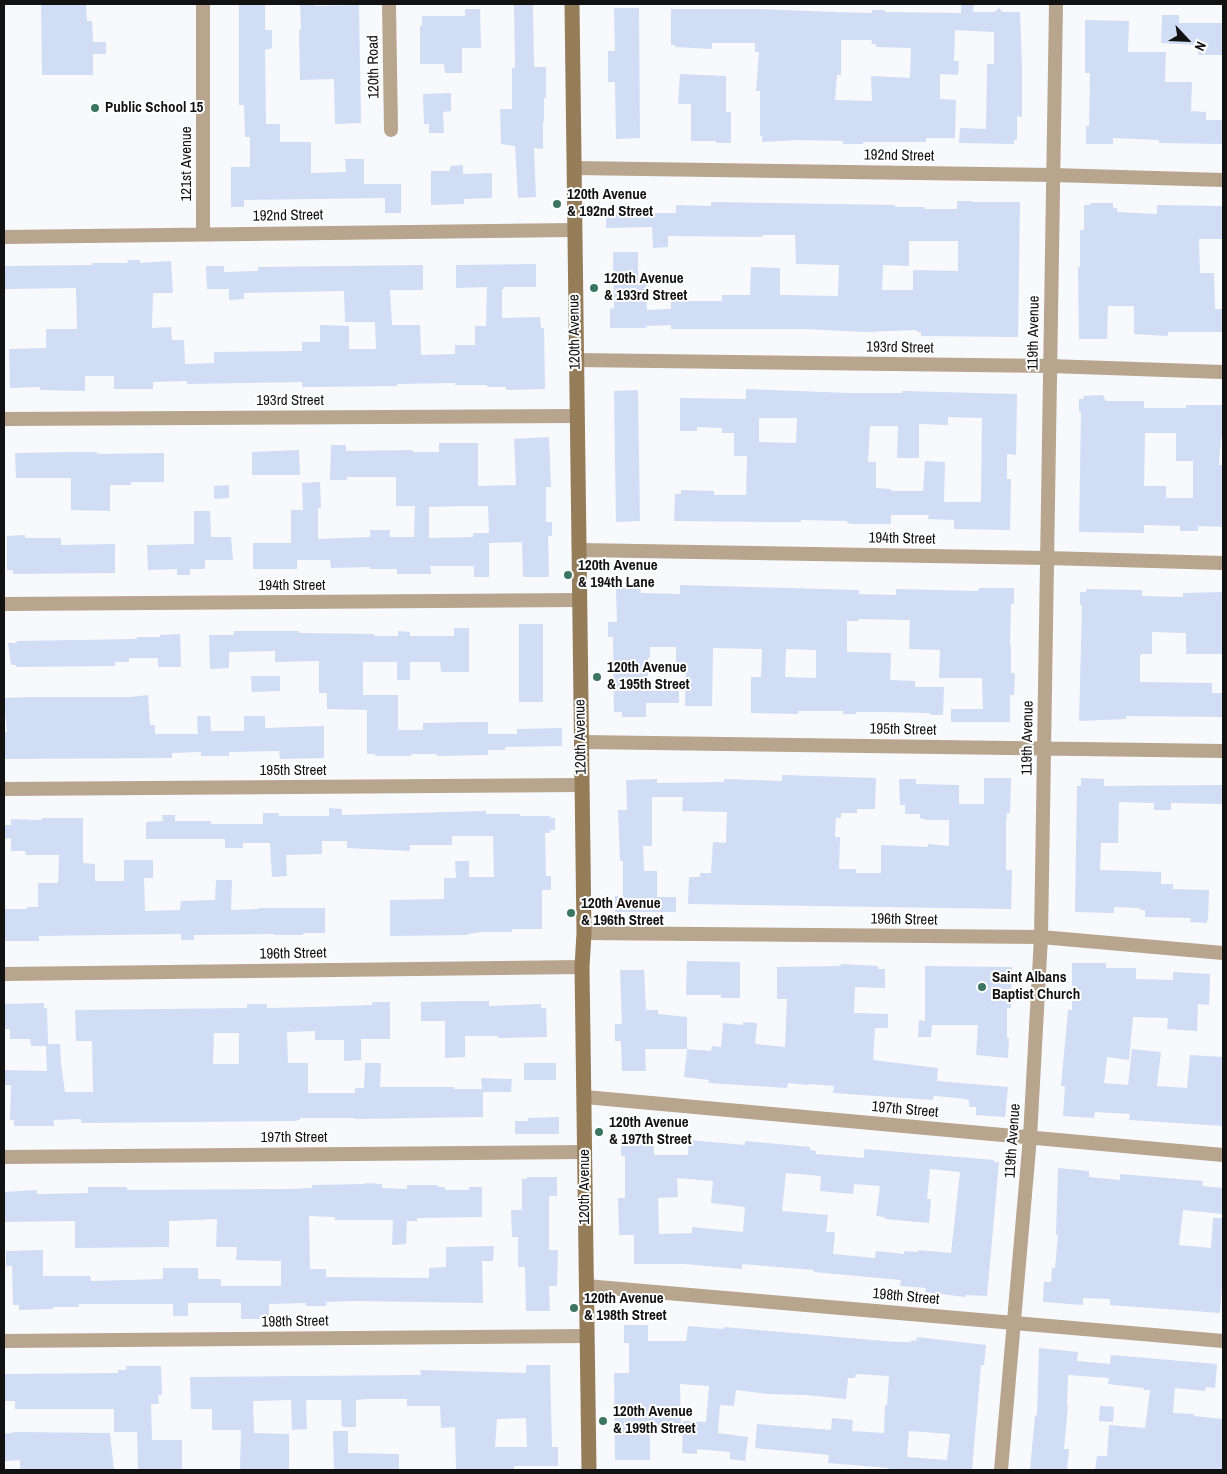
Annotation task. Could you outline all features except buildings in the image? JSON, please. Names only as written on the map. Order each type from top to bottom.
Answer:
[{"type":"street","name":"121st Avenue","points":[[203,4],[203,234]]},
{"type":"street","name":"120th Road","points":[[389,4],[391,130]]},
{"type":"street","name":"120th Avenue","points":[[572,4],[573,230],[580,550],[584,933],[582,967],[589,1470]]},
{"type":"street","name":"119th Avenue","points":[[1001,1470],[1030,1137],[1041,937],[1056,4]]},
{"type":"street","name":"192nd Street","points":[[574,168],[1053,174],[1223,180]]},
{"type":"street","name":"192nd Street","points":[[4,237],[573,230]]},
{"type":"street","name":"193rd Street","points":[[576,360],[1050,366],[1223,372]]},
{"type":"street","name":"193rd Street","points":[[4,419],[576,416]]},
{"type":"street","name":"194th Street","points":[[580,550],[1223,563]]},
{"type":"street","name":"194th Street","points":[[4,604],[580,600]]},
{"type":"street","name":"195th Street","points":[[582,742],[1223,751]]},
{"type":"street","name":"195th Street","points":[[4,789],[582,785]]},
{"type":"street","name":"196th Street","points":[[584,933],[1041,937],[1223,953]]},
{"type":"street","name":"196th Street","points":[[4,974],[582,967]]},
{"type":"street","name":"197th Street","points":[[585,1098],[1223,1155]]},
{"type":"street","name":"197th Street","points":[[4,1157],[585,1152]]},
{"type":"street","name":"198th Street","points":[[586,1286],[1223,1341]]},
{"type":"street","name":"198th Street","points":[[4,1341],[587,1336]]},
{"type":"place","name":"Public School 15","points":[[95,108]]},
{"type":"place","name":"120th Avenue & 192nd Street","points":[[557,204]]},
{"type":"place","name":"120th Avenue & 193rd Street","points":[[594,288]]},
{"type":"place","name":"120th Avenue & 194th Lane","points":[[568,575]]},
{"type":"place","name":"120th Avenue & 195th Street","points":[[597,677]]},
{"type":"place","name":"120th Avenue & 196th Street","points":[[571,913]]},
{"type":"place","name":"Saint Albans Baptist Church","points":[[982,987]]},
{"type":"place","name":"120th Avenue & 197th Street","points":[[599,1132]]},
{"type":"place","name":"120th Avenue & 198th Street","points":[[574,1308]]},
{"type":"place","name":"120th Avenue & 199th Street","points":[[603,1421]]}]
